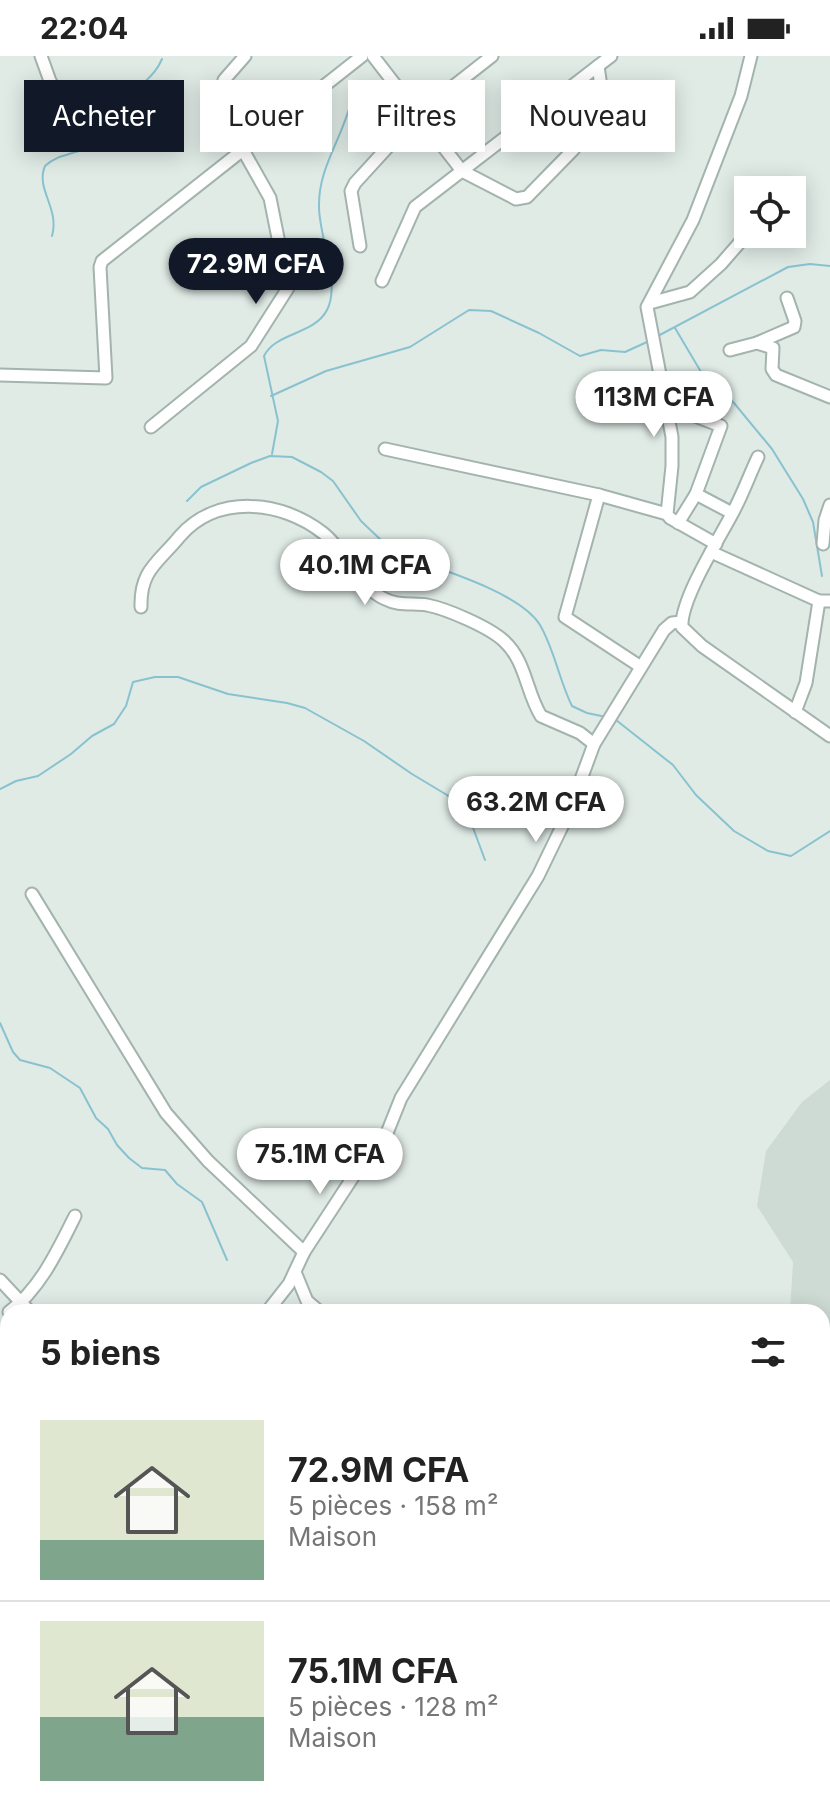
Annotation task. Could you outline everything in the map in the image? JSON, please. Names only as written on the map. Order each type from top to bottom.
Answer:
[{"type":"street","points":[[41,56],[50,80]]},
{"type":"street","points":[[224,80],[245,56]]},
{"type":"street","points":[[332,80],[362,56]]},
{"type":"street","points":[[373,56],[392,80]]},
{"type":"street","points":[[461,80],[492,56]]},
{"type":"street","points":[[382,281],[415,207],[611,56]]},
{"type":"street","points":[[667,514],[673,451],[667,405],[646,313],[693,220],[748,77],[751,56]]},
{"type":"street","points":[[447,152],[462,171],[516,199],[527,197],[573,150],[591,124],[603,100],[598,66]]},
{"type":"street","points":[[0,375],[106,378],[102,261],[240,152]]},
{"type":"street","points":[[151,427],[251,346],[288,288],[270,198],[244,152]]},
{"type":"street","points":[[360,246],[352,187],[384,152]]},
{"type":"street","points":[[650,303],[690,292],[735,248]]},
{"type":"street","points":[[730,350],[757,343],[794,327],[787,298]]},
{"type":"street","points":[[757,343],[773,348],[772,369],[776,375],[830,397]]},
{"type":"street","points":[[667,405],[721,426],[696,494],[678,523]]},
{"type":"street","points":[[385,449],[599,495],[667,514],[714,548],[824,601],[806,683],[795,712]]},
{"type":"street","points":[[758,457],[681,622],[685,631],[702,646],[827,731]]},
{"type":"street","points":[[696,494],[732,513]]},
{"type":"street","points":[[599,495],[565,617],[641,667]]},
{"type":"street","points":[[141,607],[142,583],[147,574],[185,531],[203,516],[231,506],[246,505],[280,512],[323,533],[383,598],[391,602],[432,606],[495,633],[506,643],[524,671],[541,716],[576,730],[594,744]]},
{"type":"street","points":[[823,544],[830,505]]},
{"type":"street","points":[[273,1304],[368,1154],[387,1133],[401,1098],[538,876],[569,812],[594,744],[664,630],[672,623],[681,622]]},
{"type":"street","points":[[32,894],[166,1113],[208,1161],[304,1252]]},
{"type":"street","points":[[27,1304],[75,1216]]},
{"type":"street","points":[[295,1272],[311,1304]]},
{"type":"street","points":[[0,1280],[22,1304]]},
{"type":"shaded area","points":[[830,1080],[830,1304],[790,1304],[793,1262],[757,1206],[766,1151],[802,1102]]},
{"type":"waterway","points":[[52,236],[53,216],[43,183],[45,166],[55,159],[91,146],[110,133],[133,96],[162,59]]},
{"type":"waterway","points":[[272,454],[278,421],[264,356],[277,342],[321,318],[331,299],[331,274],[320,219],[320,193],[326,166],[348,111]]},
{"type":"waterway","points":[[656,337],[788,267],[810,264],[830,266]]},
{"type":"waterway","points":[[271,396],[326,371],[410,347],[469,310],[491,311],[580,356],[601,350],[625,352],[647,342]]},
{"type":"waterway","points":[[675,328],[704,377],[734,403],[772,449],[803,499],[813,522],[822,576]]},
{"type":"waterway","points":[[187,501],[201,487],[251,463],[270,456],[292,457],[333,481],[361,521],[387,550],[493,590],[529,612],[545,635],[572,706],[606,717]]},
{"type":"waterway","points":[[0,789],[38,776],[92,736],[114,724],[126,706],[133,682],[155,677],[178,677],[228,694],[305,708],[364,741],[447,795],[462,809],[472,825],[485,860]]},
{"type":"waterway","points":[[616,720],[673,765],[696,795],[734,831],[768,851],[791,856],[830,831]]},
{"type":"waterway","points":[[0,1023],[20,1060],[50,1068],[80,1088],[96,1118],[129,1158],[142,1168],[165,1170],[177,1184],[202,1202],[227,1260]]}]
